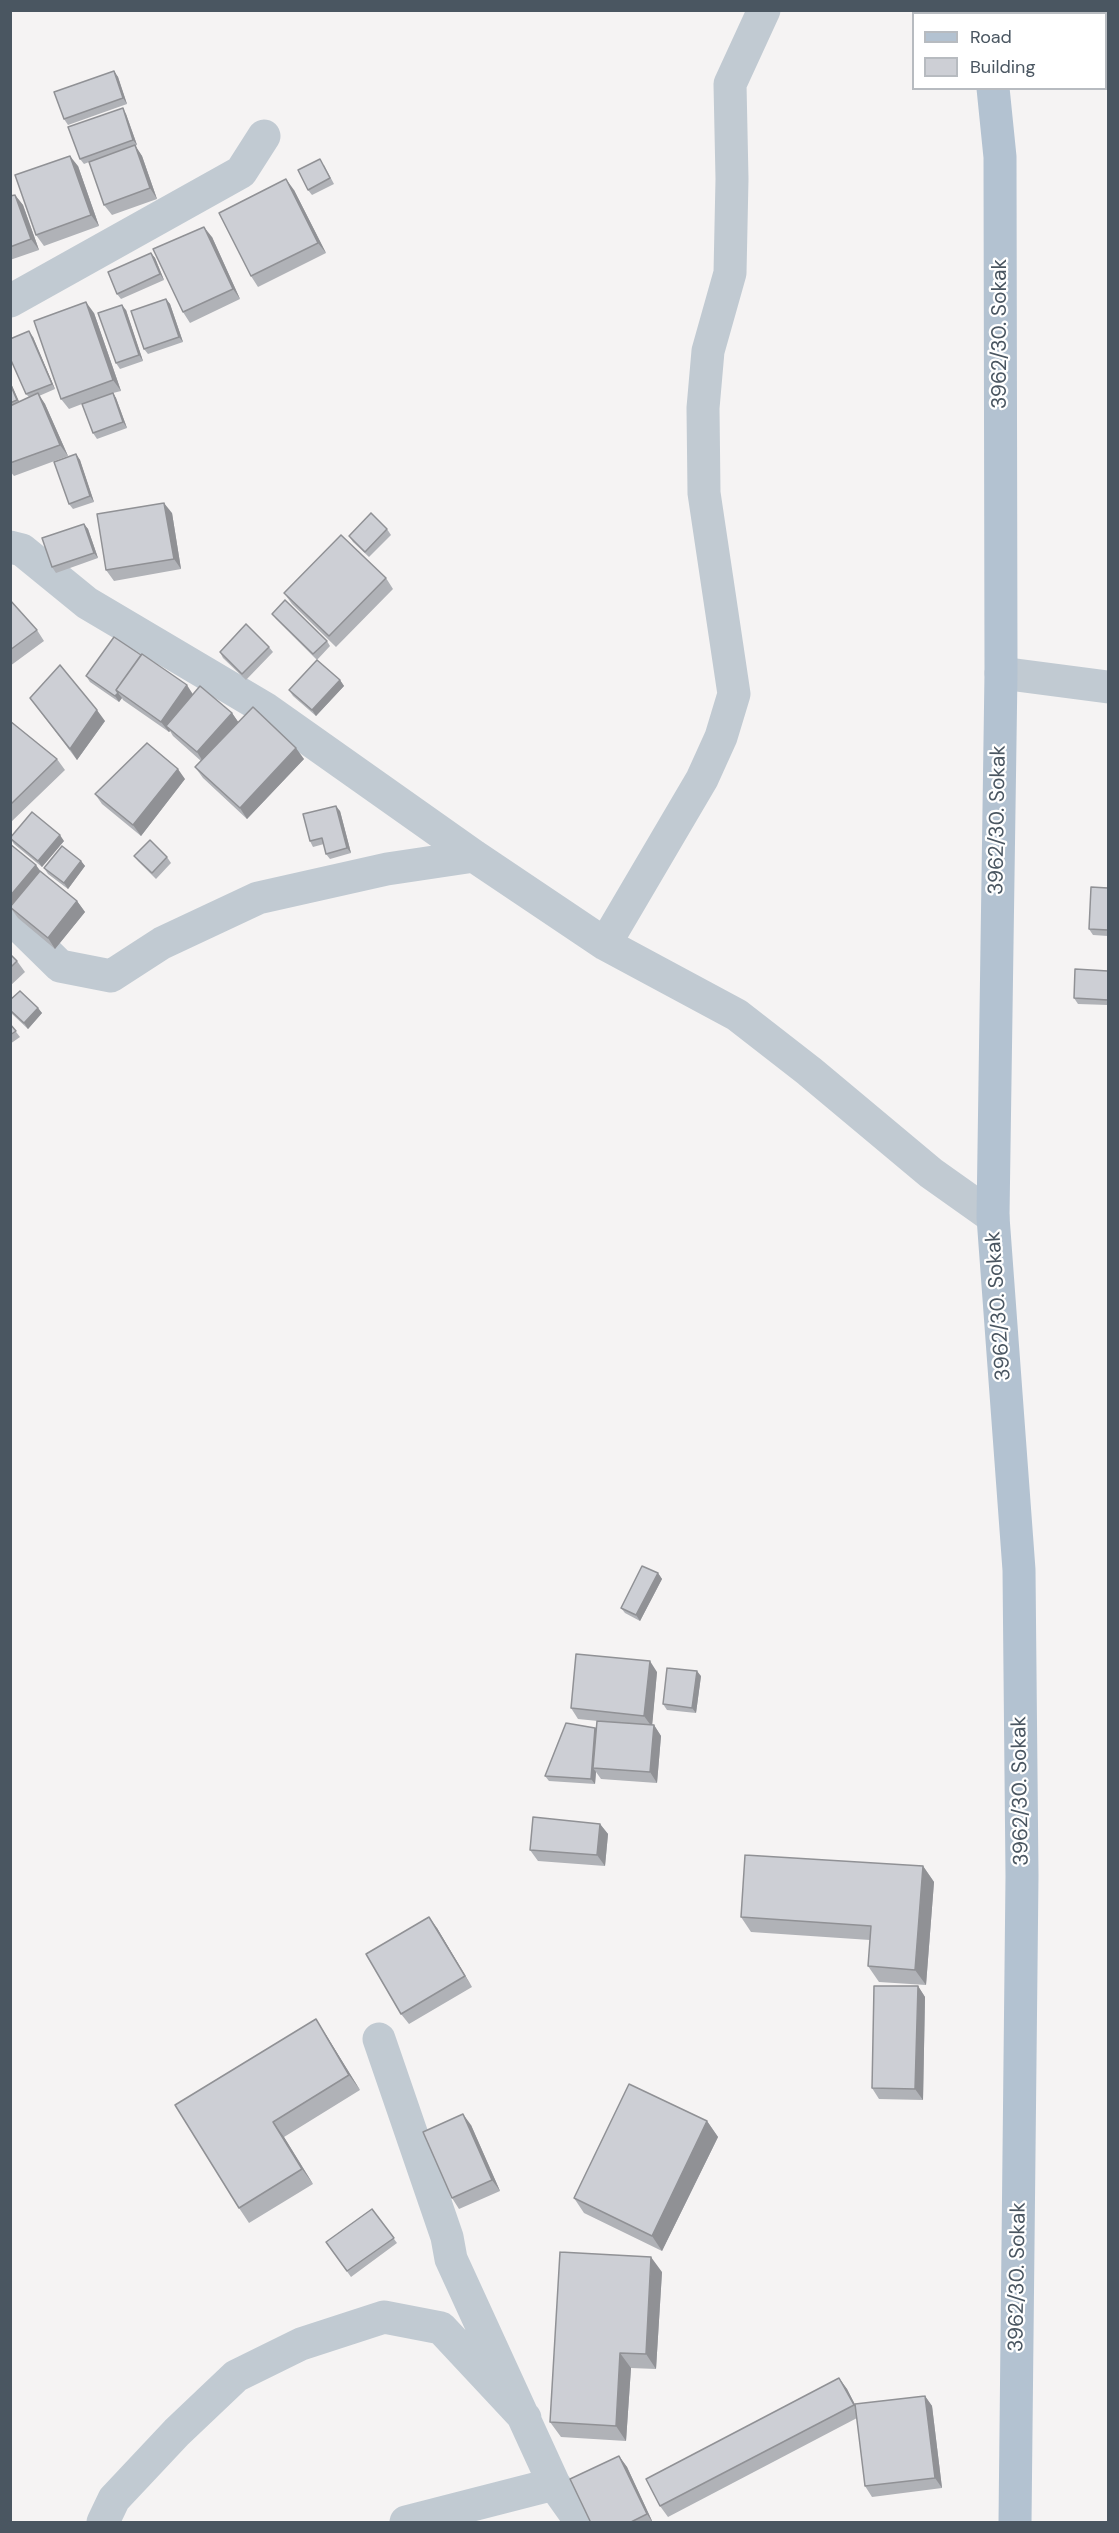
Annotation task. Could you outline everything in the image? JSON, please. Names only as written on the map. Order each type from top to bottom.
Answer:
[{"type":"main road","name":"3962/30. Sokak","points":[[993,90],[1000,157],[1000,673],[993,1217],[1019,1570],[1022,1876],[1015,2523]]},
{"type":"street","points":[[605,945],[702,779],[721,736],[734,694],[704,494],[703,408],[708,351],[730,273],[730,84],[764,10]]},
{"type":"street","points":[[10,301],[241,172],[264,136]]},
{"type":"street","points":[[10,547],[22,550],[87,603],[266,709],[474,856],[605,945],[737,1015],[809,1071],[931,1173],[993,1217]]},
{"type":"street","points":[[1000,673],[1108,687]]},
{"type":"street","points":[[10,917],[60,966],[111,976],[162,943],[258,898],[387,870],[474,856]]},
{"type":"street","points":[[379,2039],[447,2237],[451,2259],[554,2484],[580,2523]]},
{"type":"street","points":[[103,2523],[114,2499],[177,2432],[236,2376],[301,2344],[384,2317],[441,2328],[525,2418]]},
{"type":"street","points":[[406,2523],[554,2484]]},
{"type":"building","points":[[1086,10],[1108,10],[1107,31],[1107,12],[1086,12]]},
{"type":"building","points":[[114,71],[123,98],[64,119],[54,92]]},
{"type":"building","points":[[123,108],[133,140],[80,159],[68,127]]},
{"type":"building","points":[[135,145],[150,188],[104,205],[89,162]]},
{"type":"building","points":[[70,156],[91,215],[36,235],[15,175]]},
{"type":"building","points":[[320,159],[330,178],[308,190],[298,170]]},
{"type":"building","points":[[286,179],[318,243],[251,276],[219,213]]},
{"type":"building","points":[[15,195],[31,239],[10,247],[10,196]]},
{"type":"building","points":[[204,227],[233,289],[183,312],[153,249]]},
{"type":"building","points":[[151,253],[160,274],[117,294],[108,272]]},
{"type":"building","points":[[166,299],[179,337],[144,349],[131,311]]},
{"type":"building","points":[[86,302],[113,380],[61,399],[34,321]]},
{"type":"building","points":[[122,305],[139,355],[116,363],[98,313]]},
{"type":"building","points":[[29,331],[52,384],[26,394],[10,358],[10,339]]},
{"type":"building","points":[[10,384],[17,400],[10,403]]},
{"type":"building","points":[[38,393],[60,445],[10,463],[10,406]]},
{"type":"building","points":[[113,393],[123,422],[93,433],[82,404]]},
{"type":"building","points":[[76,454],[90,496],[69,504],[54,462]]},
{"type":"building","points":[[164,503],[174,559],[106,570],[97,514]]},
{"type":"building","points":[[371,513],[387,529],[365,552],[349,536]]},
{"type":"building","points":[[84,524],[94,553],[52,567],[42,538]]},
{"type":"building","points":[[341,535],[386,578],[329,636],[284,593]]},
{"type":"building","points":[[10,600],[37,630],[10,650]]},
{"type":"building","points":[[285,600],[327,641],[313,654],[272,614]]},
{"type":"building","points":[[246,624],[269,647],[242,674],[220,652]]},
{"type":"building","points":[[114,637],[141,655],[116,690],[118,693],[115,696],[86,676]]},
{"type":"building","points":[[142,654],[187,685],[161,722],[116,690]]},
{"type":"building","points":[[317,660],[340,680],[312,710],[289,690]]},
{"type":"building","points":[[60,665],[97,710],[70,749],[30,698]]},
{"type":"building","points":[[200,686],[232,713],[197,752],[166,726]]},
{"type":"building","points":[[253,707],[296,748],[240,808],[195,767]]},
{"type":"building","points":[[10,721],[57,759],[10,805]]},
{"type":"building","points":[[147,743],[178,769],[133,825],[95,794]]},
{"type":"building","points":[[336,806],[347,848],[326,854],[322,838],[310,841],[303,814]]},
{"type":"building","points":[[32,812],[60,835],[38,861],[10,838]]},
{"type":"building","points":[[150,840],[167,857],[152,873],[134,856]]},
{"type":"building","points":[[10,844],[36,865],[10,896]]},
{"type":"building","points":[[62,846],[81,861],[64,883],[44,868]]},
{"type":"building","points":[[40,871],[77,901],[48,938],[10,907]]},
{"type":"building","points":[[1091,887],[1108,888],[1108,930],[1089,929]]},
{"type":"building","points":[[10,954],[17,961],[10,968]]},
{"type":"building","points":[[1075,969],[1108,971],[1108,1000],[1074,998]]},
{"type":"building","points":[[20,991],[38,1008],[24,1023],[10,1010],[10,1000]]},
{"type":"building","points":[[10,1024],[16,1031],[10,1035]]},
{"type":"building","points":[[642,1566],[658,1573],[636,1615],[621,1608]]},
{"type":"building","points":[[576,1654],[650,1661],[644,1716],[571,1708]]},
{"type":"building","points":[[667,1668],[697,1671],[692,1708],[663,1704]]},
{"type":"building","points":[[597,1721],[654,1725],[650,1772],[593,1768]]},
{"type":"building","points":[[566,1723],[595,1728],[591,1779],[545,1776]]},
{"type":"building","points":[[533,1817],[600,1824],[597,1855],[530,1850]]},
{"type":"building","points":[[745,1855],[923,1866],[915,1970],[868,1966],[871,1926],[741,1917]]},
{"type":"building","points":[[429,1917],[465,1976],[401,2014],[366,1954]]},
{"type":"building","points":[[874,1986],[918,1986],[915,2089],[872,2088]]},
{"type":"building","points":[[316,2019],[349,2075],[273,2122],[302,2169],[239,2208],[175,2105]]},
{"type":"building","points":[[629,2084],[707,2121],[652,2236],[574,2198]]},
{"type":"building","points":[[463,2114],[492,2180],[452,2198],[423,2132]]},
{"type":"building","points":[[372,2209],[394,2238],[347,2271],[326,2242]]},
{"type":"building","points":[[560,2252],[651,2257],[646,2354],[620,2353],[616,2426],[550,2422]]},
{"type":"building","points":[[839,2378],[854,2405],[660,2506],[646,2479]]},
{"type":"building","points":[[925,2396],[935,2478],[865,2486],[855,2404]]},
{"type":"building","points":[[619,2456],[647,2514],[629,2523],[591,2523],[570,2479]]}]
